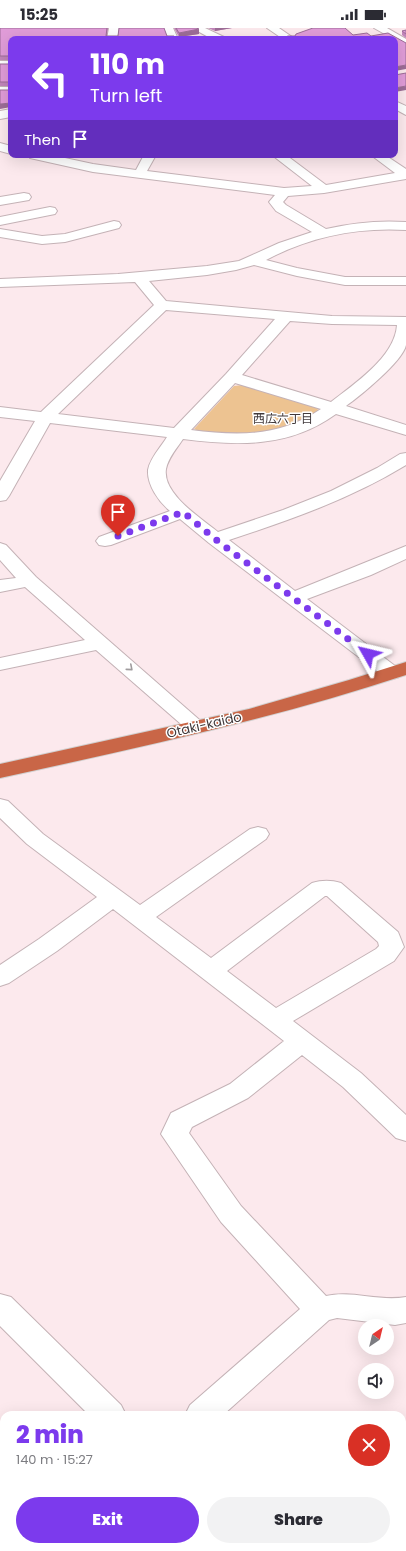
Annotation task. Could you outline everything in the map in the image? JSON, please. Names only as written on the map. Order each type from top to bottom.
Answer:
[{"type":"highway","name":"Otaki-kaido","points":[[0,771],[308,700],[399,671]]},
{"type":"street","points":[[197,28],[214,36]]},
{"type":"street","points":[[272,28],[285,36]]},
{"type":"street","points":[[375,30],[389,36]]},
{"type":"street","points":[[48,158],[93,168],[284,192],[324,189],[406,175]]},
{"type":"street","points":[[140,174],[148,158]]},
{"type":"street","points":[[282,158],[324,189]]},
{"type":"street","points":[[381,158],[406,175]]},
{"type":"street","points":[[284,192],[276,202],[281,208],[323,233]]},
{"type":"street","points":[[0,201],[24,197]]},
{"type":"street","points":[[0,221],[50,211]]},
{"type":"street","points":[[0,232],[42,240],[65,238],[114,225]]},
{"type":"street","points":[[0,283],[139,278],[237,266],[254,261],[283,246],[323,233],[374,226],[406,226]]},
{"type":"street","points":[[254,261],[304,274],[345,281],[406,281]]},
{"type":"street","points":[[0,412],[178,434],[234,438],[274,436],[294,431],[310,424],[334,408],[362,386],[386,363],[403,339],[405,321],[339,321],[162,305],[139,278]]},
{"type":"street","points":[[0,496],[45,417],[162,305]]},
{"type":"street","points":[[285,317],[232,377],[178,434],[162,457],[157,470],[159,482],[167,499],[215,539],[293,598],[399,671]]},
{"type":"street","points":[[232,377],[406,430]]},
{"type":"street","points":[[215,539],[295,512],[343,492],[406,458]]},
{"type":"street","points":[[105,541],[183,512]]},
{"type":"street","points":[[0,549],[29,581],[196,727]]},
{"type":"street","points":[[293,598],[364,571],[406,552]]},
{"type":"street","points":[[0,586],[29,581]]},
{"type":"street","points":[[0,664],[101,643]]},
{"type":"street","points":[[0,806],[35,839],[140,917],[352,1080],[406,1131]]},
{"type":"street","points":[[140,917],[258,834]]},
{"type":"street","points":[[210,971],[320,888],[332,888],[389,938],[392,947],[385,955],[275,1020]]},
{"type":"street","points":[[0,977],[48,945],[113,897]]},
{"type":"street","points":[[302,1041],[239,1091],[181,1120],[175,1134],[232,1214],[320,1310]]},
{"type":"street","points":[[0,1306],[106,1411]]},
{"type":"street","points":[[206,1411],[320,1310],[337,1306],[395,1312],[406,1310]]},
{"type":"shaded area","points":[[242,385],[315,406],[319,411],[310,419],[300,424],[270,431],[219,434],[194,429],[234,386]]},
{"type":"building","points":[[0,28],[107,28],[106,36],[8,36],[8,56],[0,56]]},
{"type":"building","points":[[119,28],[164,28],[167,36],[118,36]]},
{"type":"building","points":[[176,28],[196,28],[199,29],[179,33]]},
{"type":"building","points":[[313,28],[345,28],[353,35],[367,33],[371,36],[295,36],[296,34]]},
{"type":"building","points":[[388,33],[393,36],[371,36]]},
{"type":"building","points":[[398,39],[406,43],[406,65],[398,66]]},
{"type":"building","points":[[0,64],[8,64],[8,82],[0,82]]},
{"type":"building","points":[[406,73],[406,86],[398,87],[398,74]]},
{"type":"building","points":[[0,90],[8,90],[8,103],[0,104]]},
{"type":"district","name":"西広六丁目","points":[[283,418]]},
{"type":"route","points":[[118,536],[183,512],[215,539],[368,654]]}]
